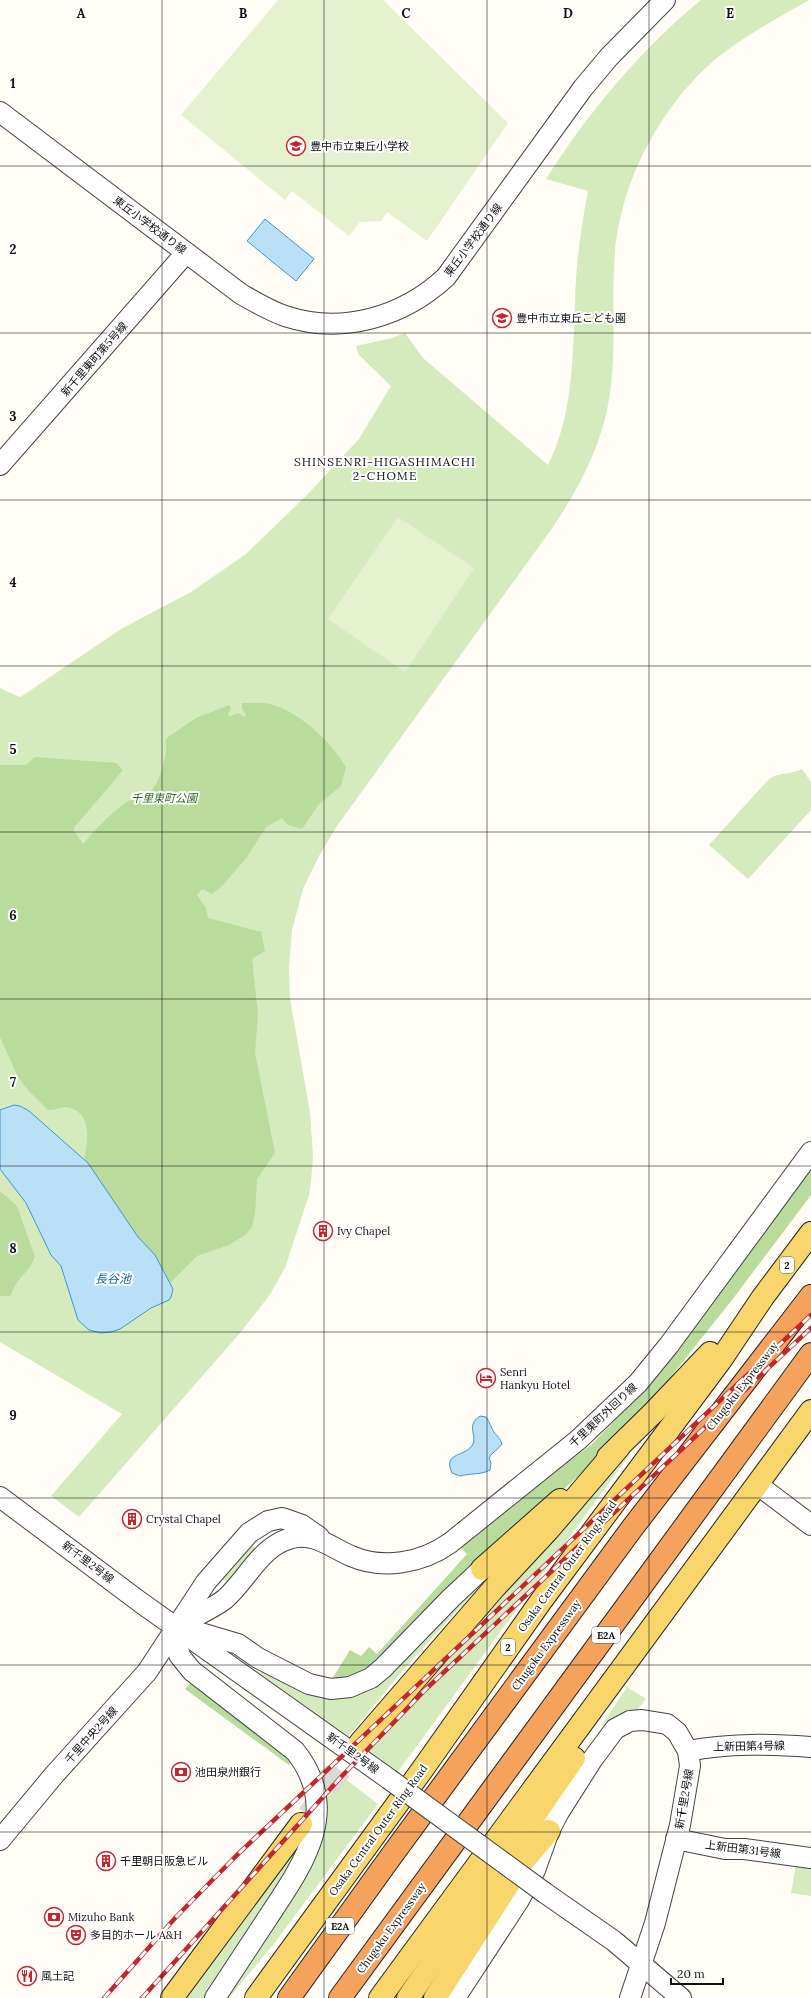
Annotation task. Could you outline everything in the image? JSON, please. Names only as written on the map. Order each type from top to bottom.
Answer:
[{"type":"highway","name":"Chugoku Expressway","points":[[289,1998],[392,1854],[634,1527],[811,1296]]},
{"type":"highway","name":"Chugoku Expressway","points":[[340,1998],[811,1354]]},
{"type":"main road","name":"Osaka Central Outer Ring Road","points":[[256,1998],[422,1770],[541,1601],[720,1360],[763,1297],[811,1233]]},
{"type":"main road","points":[[360,1743],[495,1587],[549,1529],[619,1447],[763,1297]]},
{"type":"main road","points":[[380,1998],[811,1411]]},
{"type":"main road","points":[[482,1569],[619,1447]]},
{"type":"main road","points":[[408,1998],[578,1752],[615,1678]]},
{"type":"main road","points":[[172,1998],[301,1824]]},
{"type":"main road","points":[[435,1998],[524,1860],[550,1831]]},
{"type":"street","name":"東丘小学校通り線","points":[[0,112],[241,294],[270,310],[294,319],[314,323],[354,323],[378,317],[406,306],[428,292],[454,267],[583,88],[609,57],[665,0]]},
{"type":"street","name":"新千里東町第5号線","points":[[0,465],[186,253]]},
{"type":"street","name":"千里東町外回り線","points":[[177,1626],[225,1599],[264,1555],[284,1540],[300,1536],[323,1541],[353,1557],[389,1563],[416,1560],[432,1554],[466,1531],[578,1440],[638,1383],[669,1345],[811,1152]]},
{"type":"street","points":[[758,1485],[811,1525]]},
{"type":"street","name":"新千里2号線","points":[[0,1497],[140,1602],[177,1626],[641,1963]]},
{"type":"street","name":"千里東町外回り線","points":[[177,1626],[206,1582],[249,1533],[257,1527],[273,1520],[290,1520],[312,1530],[323,1541]]},
{"type":"street","name":"新千里2号線","points":[[177,1626],[238,1644],[258,1658],[309,1684],[331,1689],[350,1687],[371,1678],[384,1668],[451,1598],[482,1569]]},
{"type":"street","points":[[177,1626],[178,1655],[192,1671],[295,1751],[304,1763],[314,1786],[317,1813],[315,1831],[307,1852],[291,1882],[215,1998]]},
{"type":"street","name":"千里中央2号線","points":[[0,1840],[54,1775],[147,1672],[177,1626]]},
{"type":"street","name":"新千里2号線","points":[[455,1998],[519,1900],[535,1870],[550,1831],[592,1760],[610,1734],[620,1725],[630,1721],[642,1720],[666,1724],[676,1732],[688,1751],[690,1766],[676,1839],[655,1923],[630,1998]]},
{"type":"street","name":"上新田第4号線","points":[[688,1751],[741,1745],[811,1747]]},
{"type":"street","name":"上新田第31号線","points":[[676,1839],[725,1849],[744,1849],[811,1858]]},
{"type":"street","points":[[641,1963],[681,1998]]},
{"type":"green space","points":[[278,0],[383,0],[508,123],[427,241],[387,212],[381,221],[360,222],[349,236],[292,191],[285,200],[181,115]]},
{"type":"green space","name":"千里東町公園","points":[[701,0],[809,0],[746,37],[704,69],[684,91],[650,140],[626,196],[619,224],[614,270],[614,341],[610,393],[602,429],[589,463],[573,495],[553,527],[337,826],[319,856],[303,889],[292,930],[289,967],[290,999],[310,1112],[313,1155],[309,1195],[285,1268],[269,1296],[240,1333],[79,1517],[51,1496],[122,1414],[0,1342],[0,688],[19,697],[22,696],[121,629],[191,592],[246,554],[307,495],[359,439],[391,386],[359,355],[356,346],[392,338],[405,333],[423,358],[548,465],[556,446],[567,406],[572,364],[578,259],[588,191],[546,179],[579,131],[616,84],[658,39]]},
{"type":"green space","points":[[398,517],[474,568],[405,672],[328,619]]},
{"type":"green space","points":[[242,703],[270,704],[292,713],[303,720],[323,738],[340,757],[346,767],[341,786],[319,804],[302,829],[288,825],[282,818],[266,827],[247,857],[222,886],[212,894],[202,889],[197,895],[206,908],[208,918],[261,932],[265,951],[252,959],[258,1014],[255,1053],[275,1153],[257,1179],[255,1214],[252,1227],[245,1235],[229,1245],[197,1256],[170,1283],[155,1255],[138,1237],[84,1158],[87,1143],[87,1127],[80,1114],[66,1107],[48,1110],[28,1090],[18,1077],[0,1037],[0,765],[26,765],[35,757],[116,763],[123,770],[73,829],[83,844],[99,826],[123,804],[150,792],[160,776],[166,753],[165,741],[168,737],[196,718],[229,705],[231,708],[228,714],[229,717],[238,713],[244,717],[246,715],[242,709]]},
{"type":"green space","points":[[802,769],[811,782],[811,810],[748,879],[709,845],[769,779],[777,775]]},
{"type":"green space","points":[[811,1166],[811,1195],[732,1300],[661,1389],[600,1456],[368,1669],[352,1676],[332,1679],[350,1650],[361,1656],[369,1647],[377,1654],[467,1554],[460,1547],[567,1462],[591,1445],[620,1415],[652,1380]]},
{"type":"green space","points":[[0,1191],[17,1206],[35,1257],[30,1267],[17,1282],[10,1296],[0,1296]]},
{"type":"green space","points":[[628,1454],[628,1457],[397,1773],[366,1751],[378,1735]]},
{"type":"green space","points":[[252,1545],[255,1548],[254,1552],[228,1582],[221,1579]]},
{"type":"green space","points":[[489,1576],[404,1669],[348,1737],[260,1673],[262,1670],[265,1671],[291,1687],[307,1694],[429,1630]]},
{"type":"green space","points":[[191,1682],[292,1761],[289,1765],[185,1689]]},
{"type":"green space","points":[[627,1687],[646,1699],[637,1710],[625,1713],[606,1726],[602,1725]]},
{"type":"green space","points":[[327,1765],[378,1804],[276,1941],[229,1998],[222,1998],[311,1865],[318,1773]]},
{"type":"green space","points":[[300,1836],[301,1847],[206,1998],[181,1998]]},
{"type":"green space","points":[[796,1865],[811,1868],[811,1896],[791,1893]]},
{"type":"water","points":[[265,219],[314,259],[296,281],[247,241]]},
{"type":"water","name":"長谷池","points":[[14,1105],[20,1106],[29,1111],[88,1163],[138,1237],[155,1255],[173,1289],[169,1300],[151,1308],[120,1329],[111,1332],[101,1333],[89,1330],[78,1320],[61,1266],[51,1255],[26,1203],[0,1169],[0,1110]]},
{"type":"water","points":[[480,1416],[486,1417],[502,1444],[489,1458],[491,1463],[490,1470],[483,1473],[460,1476],[452,1473],[450,1462],[455,1456],[471,1447],[474,1439],[472,1428],[473,1424]]},
{"type":"tunnel","points":[[308,1815],[360,1743]]},
{"type":"railway","points":[[104,1998],[176,1917],[238,1854],[811,1315]]},
{"type":"railway","points":[[142,1998],[341,1777],[426,1689],[811,1328]]},
{"type":"place","name":"豊中市立東丘小学校","points":[[296,146]]},
{"type":"place","name":"豊中市立東丘こども園","points":[[502,318]]},
{"type":"place","name":"Ivy Chapel","points":[[323,1231]]},
{"type":"place","name":"Senri Hankyu Hotel","points":[[486,1378]]},
{"type":"place","name":"Crystal Chapel","points":[[132,1519]]},
{"type":"place","name":"池田泉州銀行","points":[[181,1772]]},
{"type":"place","name":"千里朝日阪急ビル","points":[[106,1861]]},
{"type":"place","name":"Mizuho Bank","points":[[54,1917]]},
{"type":"place","name":"多目的ホール A&H","points":[[76,1935]]},
{"type":"place","name":"風土記","points":[[27,1976]]},
{"type":"district","name":"SHINSENRI-HIGASHIMACHI 2-CHOME","points":[[385,468]]}]
